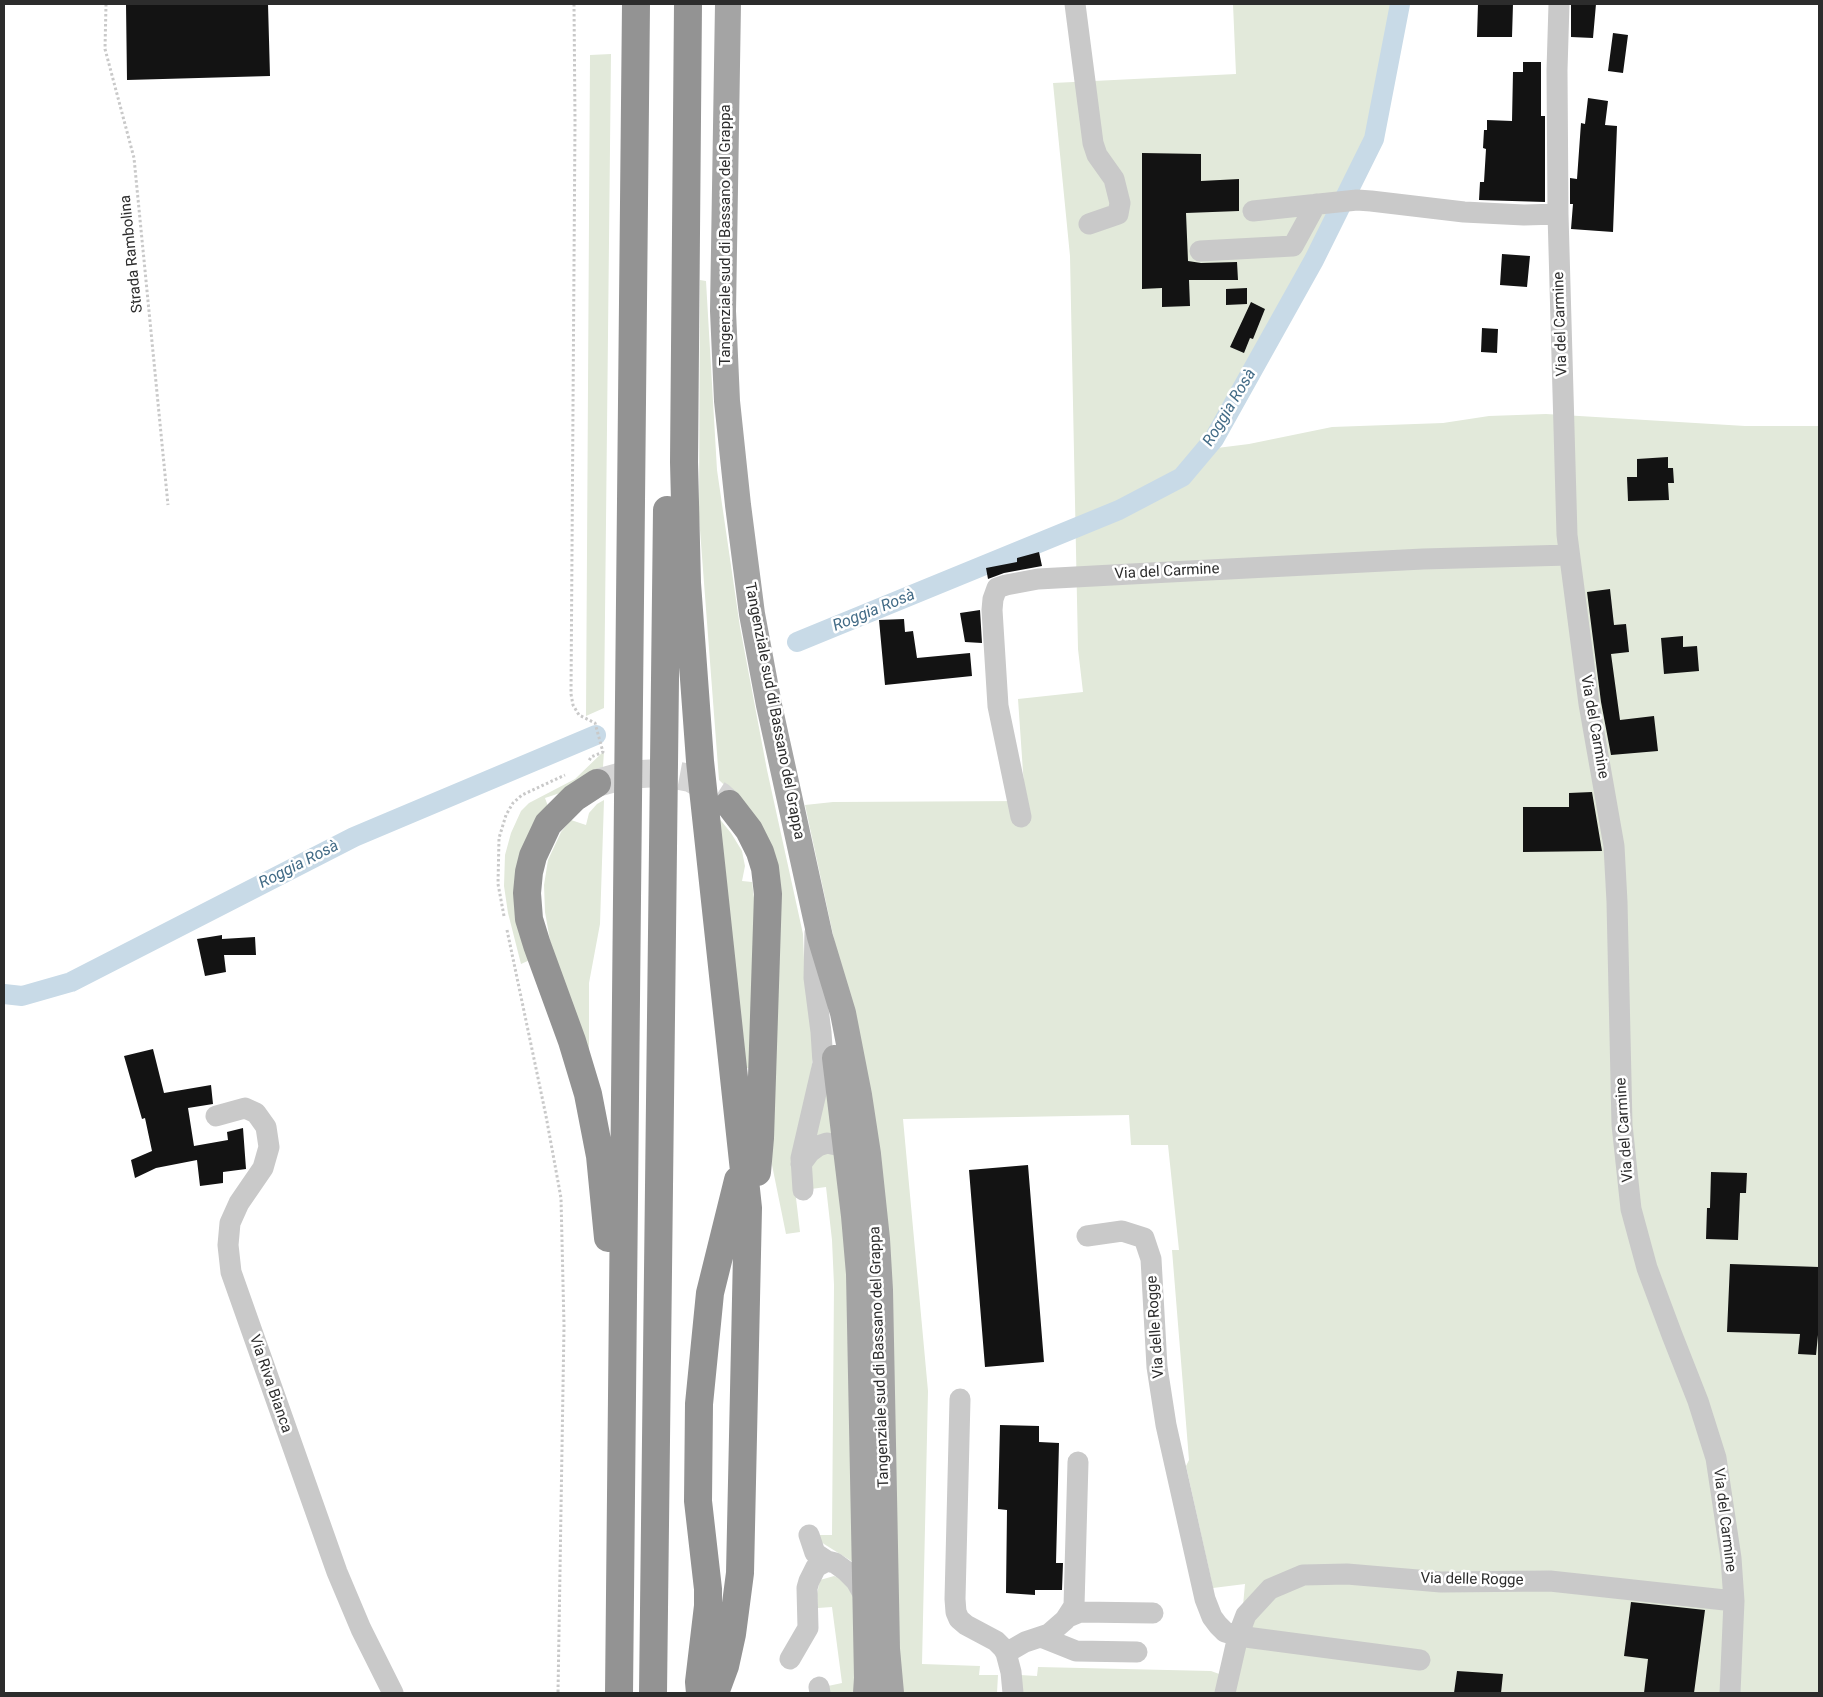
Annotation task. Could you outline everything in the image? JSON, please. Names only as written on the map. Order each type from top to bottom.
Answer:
[{"type":"highway","points":[[619,1693],[636,4]]},
{"type":"highway","points":[[653,1693],[672,4]]},
{"type":"highway","points":[[688,4],[684,443],[687,583],[700,761],[748,1208],[740,1573],[732,1634],[725,1666],[715,1693]]},
{"type":"highway","points":[[592,774],[574,798],[548,824],[530,863],[527,900],[529,918],[534,935],[572,1041],[588,1094],[596,1130],[608,1235],[607,1384],[622,1430]]},
{"type":"highway","points":[[729,804],[749,830],[760,852],[765,868],[768,894],[759,1158],[748,1208]]},
{"type":"highway","points":[[700,1693],[699,1682],[708,1606],[708,1589],[698,1501],[700,1404],[710,1293],[743,1158]]},
{"type":"main road","name":"Tangenziale sud di Bassano del Grappa","points":[[728,4],[723,312],[727,401],[752,614],[818,926],[846,1029],[862,1115],[873,1200],[880,1290],[887,1649],[891,1693]]},
{"type":"main road","name":"Tangenziale sud di Bassano del Grappa","points":[[818,926],[854,1216],[860,1312],[866,1693]]},
{"type":"street","points":[[1075,4],[1093,144],[1097,155],[1114,179],[1120,203],[1118,214],[1089,224]]},
{"type":"street","name":"Via del Carmine","points":[[1559,4],[1557,70],[1558,214],[1567,526],[1589,704],[1614,846],[1622,1125],[1631,1209],[1647,1268],[1698,1401],[1716,1458],[1734,1601],[1730,1693]]},
{"type":"street","points":[[1253,211],[1371,200],[1464,212],[1524,215],[1558,214]]},
{"type":"street","points":[[1200,252],[1293,246],[1323,203]]},
{"type":"street","name":"Via del Carmine","points":[[1021,817],[998,706],[992,610],[997,588],[1038,579],[1121,574],[1424,559],[1570,554]]},
{"type":"street","points":[[803,1190],[801,1164],[823,1063],[814,978],[818,926]]},
{"type":"street","name":"Via Riva Bianca","points":[[216,1116],[245,1108],[256,1113],[266,1127],[269,1147],[263,1168],[238,1203],[230,1223],[228,1245],[231,1272],[337,1572],[361,1629],[393,1693]]},
{"type":"street","points":[[801,1164],[810,1152],[821,1144],[831,1143],[854,1152],[858,1160],[864,1214],[871,1339],[875,1525],[885,1554]]},
{"type":"street","name":"Via delle Rogge","points":[[1087,1236],[1122,1230],[1144,1238],[1151,1259],[1156,1368],[1166,1425],[1205,1599],[1218,1625],[1225,1632],[1238,1636]]},
{"type":"street","points":[[960,1400],[956,1612],[962,1621],[996,1642],[1008,1659],[1013,1693]]},
{"type":"street","points":[[1002,1693],[1008,1659],[1025,1642],[1055,1630],[1073,1609],[1075,1602],[1078,1462]]},
{"type":"street","points":[[809,1534],[816,1553],[827,1561],[835,1563],[846,1572],[856,1581],[865,1597]]},
{"type":"street","points":[[790,1659],[808,1628],[808,1588],[816,1567],[827,1561]]},
{"type":"street","name":"Via delle Rogge","points":[[1224,1693],[1238,1636],[1246,1615],[1270,1589],[1303,1575],[1347,1574],[1441,1582],[1550,1581],[1734,1601]]},
{"type":"street","points":[[1068,1617],[1080,1612],[1153,1613]]},
{"type":"street","points":[[1238,1636],[1420,1660]]},
{"type":"street","points":[[1041,1637],[1076,1651],[1137,1652]]},
{"type":"path","name":"Strada Rambolina","points":[[106,4],[105,49],[134,158],[168,505]]},
{"type":"path","points":[[574,4],[575,121],[570,694],[573,705],[579,715],[595,723],[603,752],[591,757],[592,774]]},
{"type":"path","points":[[558,1693],[564,1326],[561,1198],[498,884],[499,838],[506,815],[513,803],[522,795],[571,772]]},
{"type":"green space","points":[[1233,4],[1406,4],[1381,135],[1367,174],[1214,446],[1217,448],[1249,444],[1332,427],[1443,423],[1489,416],[1546,414],[1745,426],[1819,426],[1819,1693],[1232,1693],[1236,1681],[1245,1584],[1213,1588],[1186,1466],[1189,1460],[1172,1250],[1179,1250],[1168,1145],[1131,1145],[1129,1115],[903,1119],[928,1391],[922,1664],[980,1666],[979,1675],[998,1675],[997,1693],[902,1693],[867,1092],[805,805],[833,802],[1025,801],[1018,699],[1083,692],[1078,649],[1070,256],[1053,83],[1236,74]]},
{"type":"green space","points":[[611,54],[604,708],[586,716],[590,55]]},
{"type":"green space","points":[[700,280],[706,281],[717,470],[740,627],[767,770],[803,934],[805,985],[814,1049],[809,1088],[792,1164],[800,1232],[786,1234],[765,1118],[775,958],[738,798],[719,780],[699,517]]},
{"type":"green space","points":[[604,751],[603,767],[563,792],[545,798],[549,809],[532,959],[521,964],[508,913],[504,886],[505,855],[511,833],[521,811],[529,803],[575,779]]},
{"type":"green space","points":[[604,800],[600,924],[589,983],[589,1055],[551,946],[545,912],[544,885],[548,860],[561,832],[571,820],[586,825],[589,813],[597,804]]},
{"type":"green space","points":[[718,817],[742,851],[745,866],[742,881],[752,882],[758,930],[752,1069],[742,1067]]},
{"type":"green space","points":[[828,1083],[834,1134],[815,1137]]},
{"type":"green space","points":[[824,1153],[837,1154],[845,1213],[856,1564],[820,1541],[818,1535],[832,1535],[834,1285],[832,1240],[826,1187],[811,1189],[810,1171],[814,1160]]},
{"type":"green space","points":[[834,1576],[839,1578],[850,1589],[855,1602],[855,1693],[828,1693],[828,1686],[842,1683],[832,1607],[818,1608],[817,1594],[820,1580]]},
{"type":"green space","points":[[1038,1667],[1211,1671],[1222,1675],[1216,1693],[1019,1693],[1020,1675],[1037,1676]]},
{"type":"building","points":[[126,4],[268,4],[270,76],[127,80]]},
{"type":"building","points":[[1478,4],[1513,4],[1512,37],[1477,37]]},
{"type":"building","points":[[1571,4],[1596,4],[1593,38],[1571,37]]},
{"type":"building","points":[[1613,33],[1628,35],[1623,73],[1608,71]]},
{"type":"building","points":[[1523,62],[1541,62],[1541,116],[1545,116],[1545,202],[1479,200],[1480,182],[1484,182],[1486,149],[1483,148],[1484,130],[1487,130],[1487,120],[1512,121],[1513,72],[1523,72]]},
{"type":"building","points":[[1588,98],[1608,101],[1605,125],[1617,126],[1613,232],[1571,229],[1573,204],[1570,204],[1570,178],[1577,179],[1581,123],[1585,124]]},
{"type":"building","points":[[1142,153],[1201,154],[1201,181],[1239,179],[1239,211],[1186,213],[1188,261],[1201,263],[1237,262],[1238,280],[1189,280],[1190,306],[1162,307],[1162,288],[1142,289]]},
{"type":"building","points":[[1502,254],[1530,256],[1527,287],[1500,285]]},
{"type":"building","points":[[1247,288],[1247,304],[1226,305],[1226,289]]},
{"type":"building","points":[[1251,302],[1265,309],[1253,339],[1250,338],[1244,353],[1230,347]]},
{"type":"building","points":[[1482,328],[1498,329],[1497,353],[1481,352]]},
{"type":"building","points":[[1668,457],[1668,468],[1673,468],[1674,483],[1668,483],[1669,500],[1628,501],[1627,477],[1637,477],[1637,459]]},
{"type":"building","points":[[1039,552],[1042,566],[1004,573],[988,579],[986,568],[1017,562],[1017,558]]},
{"type":"building","points":[[1610,589],[1614,625],[1626,624],[1629,652],[1611,654],[1620,720],[1654,716],[1658,751],[1611,755],[1601,702],[1587,592]]},
{"type":"building","points":[[980,610],[982,643],[965,642],[960,613]]},
{"type":"building","points":[[904,619],[905,632],[913,631],[917,658],[970,653],[972,676],[885,685],[879,620]]},
{"type":"building","points":[[1683,636],[1683,647],[1697,646],[1699,671],[1664,674],[1661,638]]},
{"type":"building","points":[[1592,792],[1602,851],[1523,852],[1523,807],[1569,807],[1569,793]]},
{"type":"building","points":[[222,935],[222,939],[255,937],[256,955],[224,955],[226,972],[205,976],[197,939]]},
{"type":"building","points":[[153,1049],[164,1093],[211,1085],[213,1104],[188,1108],[194,1146],[228,1140],[227,1132],[243,1128],[246,1169],[223,1172],[223,1183],[200,1186],[197,1160],[156,1168],[135,1178],[131,1160],[152,1151],[145,1118],[142,1119],[124,1056]]},
{"type":"building","points":[[1028,1165],[1044,1362],[985,1367],[969,1170]]},
{"type":"building","points":[[1711,1172],[1747,1173],[1746,1193],[1740,1193],[1738,1240],[1706,1239],[1707,1208],[1710,1208]]},
{"type":"building","points":[[1730,1264],[1819,1267],[1819,1335],[1816,1355],[1798,1354],[1800,1334],[1727,1332]]},
{"type":"building","points":[[1000,1425],[1039,1426],[1039,1442],[1059,1443],[1056,1563],[1063,1563],[1062,1590],[1035,1590],[1035,1595],[1006,1593],[1007,1510],[998,1509]]},
{"type":"building","points":[[1631,1602],[1705,1610],[1694,1693],[1644,1693],[1648,1659],[1624,1656]]},
{"type":"building","points":[[1457,1671],[1503,1674],[1501,1693],[1454,1693]]},
{"type":"waterway","name":"Roggia Rosà","points":[[797,642],[1119,510],[1182,477],[1214,439],[1314,260],[1374,139],[1400,4]]},
{"type":"waterway","name":"Roggia Rosà","points":[[4,994],[22,996],[71,982],[354,837],[596,735]]},
{"type":"tunnel","points":[[597,783],[626,775],[658,773],[674,775],[690,778],[720,796],[729,804]]}]
